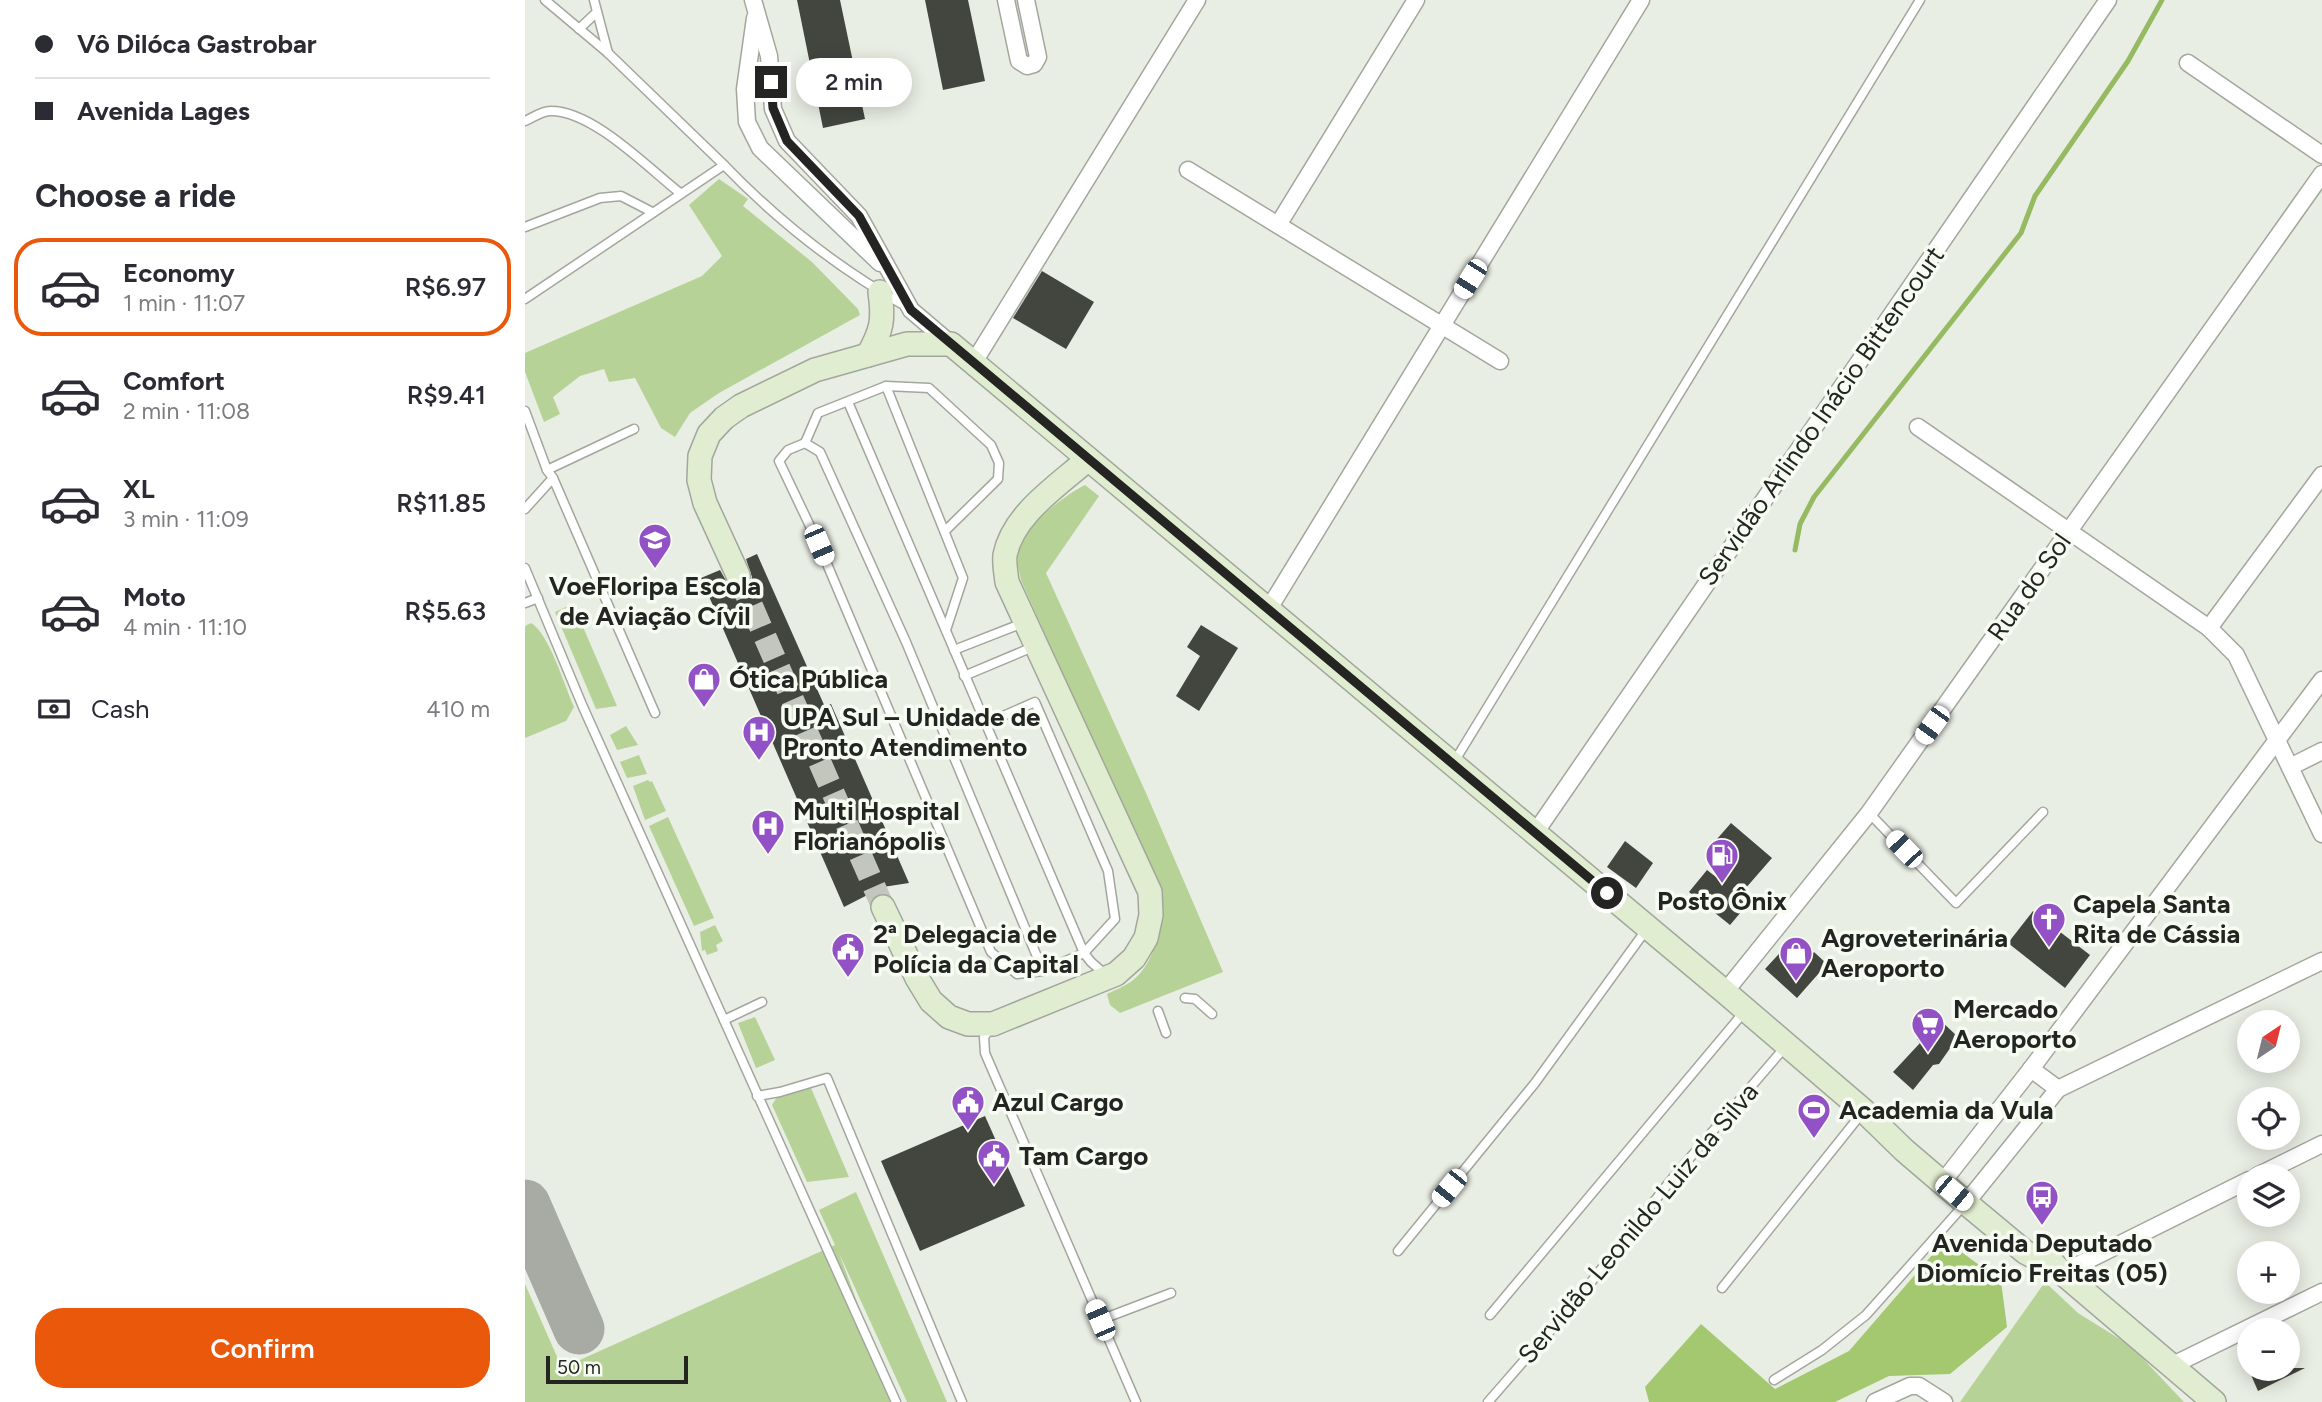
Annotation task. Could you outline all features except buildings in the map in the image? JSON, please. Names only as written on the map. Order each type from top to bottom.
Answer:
[{"type":"street","points":[[1006,0],[1019,61],[1027,66],[1034,64],[1038,57],[1026,0]]},
{"type":"street","points":[[974,362],[1196,0]]},
{"type":"street","points":[[1278,225],[1416,0]]},
{"type":"street","points":[[1268,610],[1641,0]]},
{"type":"street","name":"Servidão Arlindo Inácio Bittencourt","points":[[1535,833],[2108,0]]},
{"type":"street","points":[[754,6],[769,55],[773,108],[787,141],[859,216],[885,283],[884,316],[880,334],[868,355]]},
{"type":"street","points":[[754,6],[745,89],[747,122],[760,148],[911,310],[1864,1111],[1912,1140],[1946,1177],[1970,1198],[2031,1238],[2060,1272],[2214,1402]]},
{"type":"street","points":[[2188,63],[2322,155]]},
{"type":"street","points":[[1188,170],[1500,361]]},
{"type":"street","name":"Rua do Sol","points":[[1725,992],[1869,813],[2322,174]]},
{"type":"street","points":[[738,575],[705,503],[699,480],[700,456],[709,435],[724,418],[741,406],[815,370],[907,345],[951,344]]},
{"type":"street","points":[[1918,428],[2209,628],[2236,655],[2322,834]]},
{"type":"street","points":[[883,907],[931,1001],[949,1017],[968,1024],[993,1024],[1116,974],[1134,958],[1146,938],[1151,915],[1150,892],[1007,582],[1005,558],[1011,536],[1026,515],[1089,459]]},
{"type":"street","points":[[2209,628],[2322,475]]},
{"type":"street","points":[[1946,1177],[2031,1069],[2322,680]]},
{"type":"street","points":[[2290,767],[2322,751]]},
{"type":"street","points":[[1970,1198],[2058,1089],[2322,961]]},
{"type":"street","points":[[2031,1069],[2058,1089]]},
{"type":"street","points":[[2281,1164],[2322,1144]]},
{"type":"street","points":[[2060,1272],[2237,1186]]},
{"type":"street","points":[[2171,1366],[2322,1292]]},
{"type":"street","points":[[1875,1402],[1910,1386],[1919,1386],[1944,1402]]},
{"type":"lane","points":[[545,0],[608,53],[752,194],[809,243],[885,283]]},
{"type":"lane","points":[[594,0],[608,53]]},
{"type":"lane","points":[[1453,765],[1920,0]]},
{"type":"lane","points":[[579,29],[597,12]]},
{"type":"lane","points":[[525,121],[547,111],[570,113],[593,123],[680,193]]},
{"type":"lane","points":[[525,299],[724,165]]},
{"type":"lane","points":[[525,227],[600,198],[621,197],[652,212]]},
{"type":"lane","points":[[886,386],[963,578],[946,630]]},
{"type":"lane","points":[[945,531],[998,479],[999,463],[991,445],[929,388],[886,386],[818,413],[805,443],[788,450],[779,461],[819,545],[991,952],[1017,974],[1043,971],[1084,953],[1115,919],[1108,871],[1035,702],[985,724]]},
{"type":"lane","points":[[848,402],[1084,953],[1090,962],[1108,977]]},
{"type":"lane","points":[[525,411],[547,470],[553,478],[655,713]]},
{"type":"lane","points":[[547,470],[634,429]]},
{"type":"lane","points":[[805,443],[820,452],[906,642],[1043,971]]},
{"type":"lane","points":[[525,509],[553,478]]},
{"type":"lane","points":[[525,568],[583,707],[896,1402]]},
{"type":"lane","points":[[525,603],[537,598]]},
{"type":"lane","points":[[954,650],[1025,622]]},
{"type":"lane","points":[[964,676],[1036,646]]},
{"type":"lane","points":[[1869,813],[1956,903],[2043,812]]},
{"type":"lane","points":[[1398,1251],[1535,1083],[1648,928]]},
{"type":"lane","points":[[1185,998],[1195,999],[1212,1014]]},
{"type":"lane","points":[[724,1020],[762,1002]]},
{"type":"lane","points":[[1490,1315],[1746,1010]]},
{"type":"lane","points":[[1158,1011],[1166,1033]]},
{"type":"lane","points":[[993,1024],[984,1037],[985,1053],[1136,1402]]},
{"type":"lane","name":"Servidão Leonildo Luiz da Silva","points":[[1488,1402],[1577,1300],[1671,1180],[1787,1045]]},
{"type":"lane","points":[[757,1096],[827,1079],[962,1402]]},
{"type":"lane","points":[[1722,1288],[1864,1111]]},
{"type":"lane","points":[[1774,1380],[1822,1350],[1866,1315],[1970,1198]]},
{"type":"lane","points":[[1100,1320],[1171,1293]]},
{"type":"green space","points":[[719,179],[748,199],[743,206],[812,262],[858,309],[860,315],[719,393],[690,413],[675,437],[661,428],[635,378],[609,382],[604,369],[580,376],[553,397],[560,414],[544,422],[525,372],[525,353],[702,276],[722,256],[689,205]]},
{"type":"green space","points":[[1085,485],[1099,496],[1046,573],[1146,793],[1223,972],[1120,1013],[1110,1005],[1107,994],[1141,973],[1153,952],[1159,928],[1160,892],[1021,580],[1018,563],[1021,542],[1027,533],[1055,504]]},
{"type":"green space","points":[[572,604],[617,706],[596,709],[555,612]]},
{"type":"green space","points":[[531,623],[538,629],[550,649],[574,707],[566,721],[525,738],[525,626]]},
{"type":"green space","points":[[626,726],[638,745],[617,750],[610,735]]},
{"type":"green space","points":[[639,755],[647,774],[627,778],[620,762]]},
{"type":"green space","points":[[652,781],[666,811],[645,820],[633,786]]},
{"type":"green space","points":[[668,817],[714,918],[694,926],[649,826]]},
{"type":"green space","points":[[715,925],[723,941],[716,945],[718,951],[707,955],[705,950],[702,951],[700,932]]},
{"type":"green space","points":[[755,1017],[775,1060],[756,1068],[738,1023]]},
{"type":"green space","points":[[805,1086],[811,1088],[849,1177],[807,1182],[772,1105],[780,1092]]},
{"type":"green space","points":[[856,1192],[947,1402],[907,1402],[839,1253],[894,1402],[525,1402],[525,1284],[562,1368],[835,1245],[819,1210]]},
{"type":"green space","points":[[1945,1240],[2001,1281],[2007,1327],[1950,1374],[1889,1376],[1835,1402],[1649,1402],[1645,1387],[1701,1324],[1775,1389],[1849,1351]]},
{"type":"green space","points":[[2045,1282],[2078,1313],[2131,1346],[2184,1402],[1960,1402]]},
{"type":"waterway","points":[[1795,550],[1800,524],[1814,497],[2021,233],[2035,196],[2128,61],[2162,0]]},
{"type":"taxiway","points":[[525,1205],[579,1329]]},
{"type":"tunnel","points":[[738,575],[883,907]]},
{"type":"place","name":"VoeFloripa Escola de Aviação Cívil","points":[[655,570]]},
{"type":"place","name":"Ótica Pública","points":[[704,709]]},
{"type":"place","name":"UPA Sul – Unidade de Pronto Atendimento","points":[[759,762]]},
{"type":"place","name":"Multi Hospital Florianópolis","points":[[768,856]]},
{"type":"place","name":"Posto Ônix","points":[[1722,885]]},
{"type":"place","name":"Capela Santa Rita de Cássia","points":[[2049,949]]},
{"type":"place","name":"2ª Delegacia de Polícia da Capital","points":[[848,979]]},
{"type":"place","name":"Agroveterinária Aeroporto","points":[[1796,983]]},
{"type":"place","name":"Mercado Aeroporto","points":[[1928,1054]]},
{"type":"place","name":"Azul Cargo","points":[[968,1132]]},
{"type":"place","name":"Academia da Vula","points":[[1814,1140]]},
{"type":"place","name":"Tam Cargo","points":[[994,1186]]},
{"type":"place","name":"Avenida Deputado Diomício Freitas (05)","points":[[2042,1227]]},
{"type":"route","points":[[771,82],[773,108],[787,141],[859,216],[911,310],[1607,893]]}]
